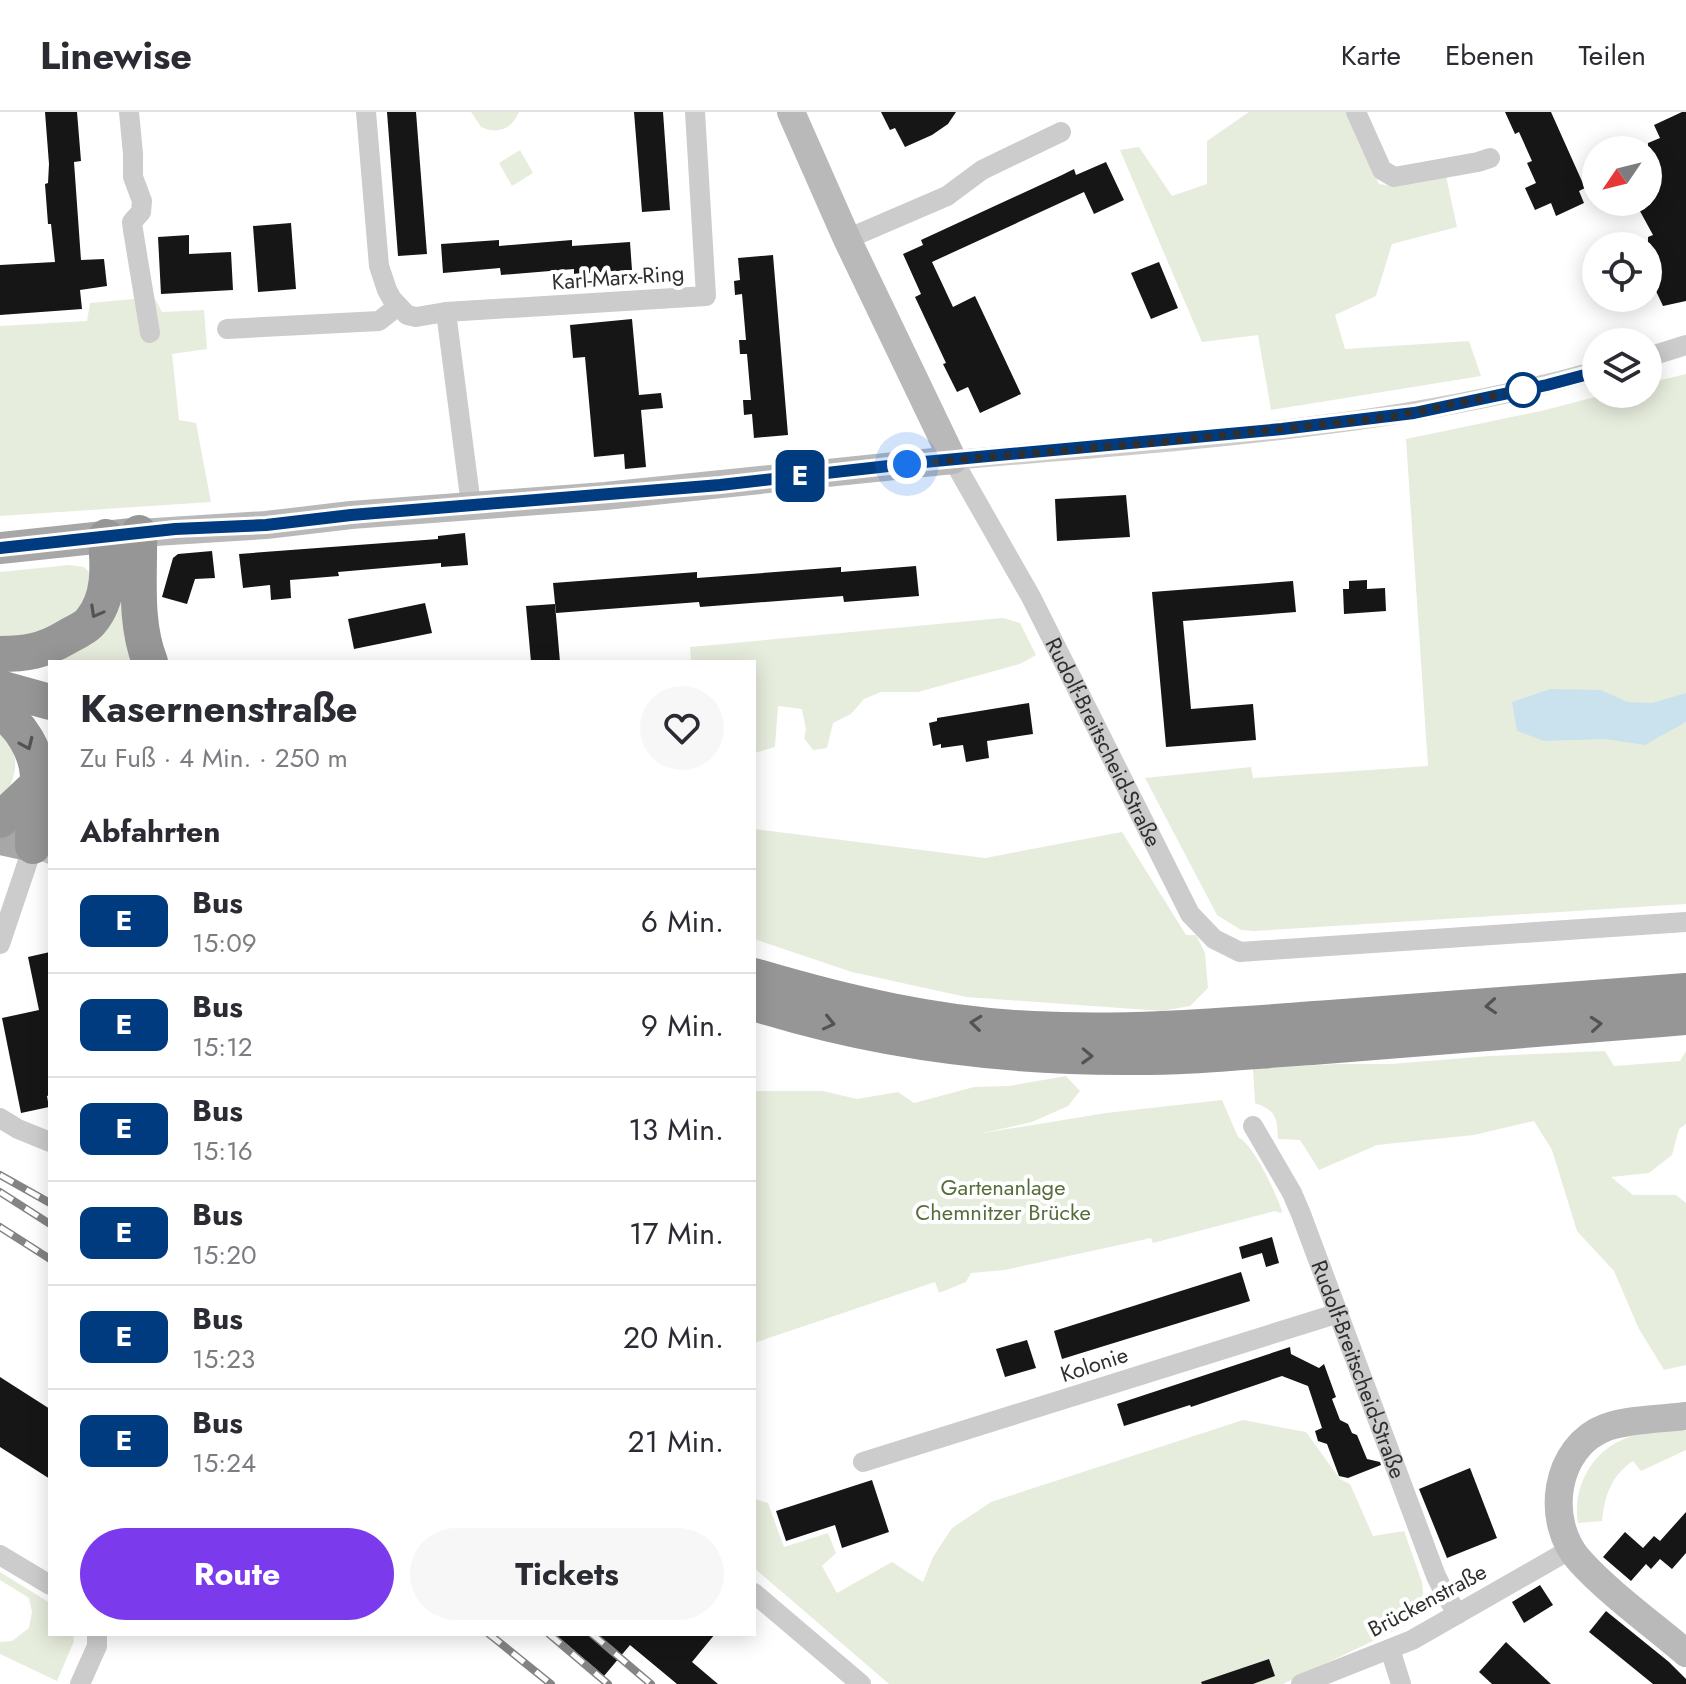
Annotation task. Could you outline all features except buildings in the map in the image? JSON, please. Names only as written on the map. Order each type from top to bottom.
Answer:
[{"type":"highway","points":[[0,654],[29,654],[46,649],[90,623],[102,602],[123,535]]},
{"type":"highway","points":[[123,535],[144,648],[149,660]]},
{"type":"highway","points":[[0,662],[48,674]]},
{"type":"highway","points":[[0,688],[48,701]]},
{"type":"highway","points":[[0,712],[8,716],[25,736],[38,772],[32,820],[33,840]]},
{"type":"highway","points":[[0,820],[37,785]]},
{"type":"highway","points":[[1568,1000],[1586,985],[1686,969]]},
{"type":"highway","points":[[756,977],[861,1005],[1032,1029],[1127,1030],[1222,1026],[1686,991]]},
{"type":"highway","points":[[756,1004],[874,1034],[927,1044],[1062,1056],[1127,1058],[1351,1044],[1686,1017]]},
{"type":"highway","points":[[1642,1021],[1686,1032]]},
{"type":"main road","name":"Rudolf-Breitscheid-Straße","points":[[791,112],[847,239],[953,460]]},
{"type":"main road","points":[[0,548],[471,505],[605,496],[953,460]]},
{"type":"main road","points":[[1686,1416],[1607,1427],[1584,1441],[1567,1466],[1558,1497],[1560,1521],[1571,1549],[1593,1573],[1686,1653]]},
{"type":"street","points":[[129,112],[124,142],[142,201],[141,212],[132,222],[150,333]]},
{"type":"street","points":[[227,329],[379,321],[398,306],[387,290],[379,266],[366,112]]},
{"type":"street","name":"Karl-Marx-Ring","points":[[398,306],[407,315],[416,317],[446,312],[706,296],[695,112]]},
{"type":"street","points":[[1356,112],[1382,170],[1394,177],[1490,158]]},
{"type":"street","points":[[847,239],[947,196],[982,170],[1061,132]]},
{"type":"street","points":[[446,312],[471,505]]},
{"type":"street","points":[[1662,353],[1686,345]]},
{"type":"street","points":[[953,460],[1151,443],[1390,417],[1582,375]]},
{"type":"street","name":"Rudolf-Breitscheid-Straße","points":[[953,460],[1031,597],[1190,914],[1214,939],[1240,952],[1686,922]]},
{"type":"street","points":[[0,944],[33,840]]},
{"type":"street","points":[[0,1118],[48,1141]]},
{"type":"street","name":"Rudolf-Breitscheid-Straße","points":[[1253,1126],[1292,1193],[1436,1576],[1458,1614]]},
{"type":"street","name":"Kolonie","points":[[863,1462],[1339,1313]]},
{"type":"street","name":"Brückenstraße","points":[[1301,1684],[1390,1649],[1571,1549]]},
{"type":"street","points":[[0,1555],[48,1584]]},
{"type":"street","points":[[756,1595],[861,1684]]},
{"type":"street","points":[[80,1684],[97,1646],[97,1636]]},
{"type":"street","points":[[1390,1649],[1401,1684]]},
{"type":"green space","points":[[471,112],[519,112],[504,129],[493,130],[481,127]]},
{"type":"green space","points":[[1249,112],[1346,112],[1379,184],[1392,186],[1446,176],[1457,227],[1392,244],[1376,296],[1335,315],[1345,349],[1469,341],[1481,376],[1271,410],[1258,335],[1202,342],[1120,150],[1139,147],[1172,196],[1207,184],[1207,141]]},
{"type":"green space","points":[[520,150],[533,173],[512,186],[499,163]]},
{"type":"green space","points":[[154,297],[162,312],[204,310],[207,349],[172,354],[179,420],[196,423],[211,502],[0,516],[0,326],[87,321],[90,303]]},
{"type":"green space","points":[[1686,374],[1686,904],[1255,931],[1241,930],[1217,915],[1145,778],[1251,767],[1253,778],[1428,766],[1406,439],[1582,400],[1582,408],[1662,408],[1662,380]]},
{"type":"green space","points":[[69,565],[84,567],[97,581],[79,625],[0,644],[0,572]]},
{"type":"green space","points":[[122,584],[141,660],[52,660]]},
{"type":"green space","points":[[1003,618],[1020,623],[1036,655],[1020,664],[918,692],[881,692],[864,699],[851,714],[833,723],[827,748],[813,750],[804,738],[806,730],[802,709],[778,706],[775,747],[756,752],[756,660],[691,660],[690,647]]},
{"type":"green space","points":[[0,733],[13,750],[15,768],[0,805]]},
{"type":"green space","points":[[756,829],[985,858],[1122,832],[1186,935],[1196,935],[1205,953],[1208,988],[1190,1006],[1162,1011],[966,997],[852,972],[756,940]]},
{"type":"green space","points":[[1605,1051],[1614,1066],[1680,1061],[1686,1051],[1686,1124],[1679,1129],[1672,1155],[1649,1173],[1611,1177],[1633,1195],[1676,1195],[1686,1203],[1686,1365],[1664,1370],[1639,1329],[1614,1271],[1577,1231],[1552,1150],[1534,1121],[1474,1135],[1377,1145],[1319,1170],[1300,1140],[1278,1139],[1272,1112],[1255,1103],[1253,1069]]},
{"type":"green space","name":"Gartenanlage Chemnitzer Brücke","points":[[1066,1076],[1080,1091],[1068,1106],[1032,1122],[983,1133],[1106,1113],[1222,1100],[1238,1137],[1251,1149],[1264,1170],[1282,1211],[1153,1243],[1151,1238],[1005,1270],[971,1273],[966,1282],[939,1293],[935,1282],[756,1342],[756,1091],[823,1091],[857,1099],[898,1092],[914,1103],[974,1087],[1009,1086]]},
{"type":"green space","points":[[1243,1420],[1306,1432],[1340,1479],[1350,1484],[1373,1536],[1404,1531],[1422,1582],[1425,1609],[1408,1603],[1404,1614],[1413,1620],[1283,1684],[889,1684],[756,1570],[756,1500],[768,1503],[784,1547],[828,1533],[836,1553],[822,1566],[837,1593],[892,1562],[923,1582],[933,1557],[952,1528],[991,1502]]},
{"type":"green space","points":[[1681,1429],[1686,1431],[1686,1450],[1641,1471],[1633,1461],[1619,1473],[1610,1487],[1602,1521],[1578,1523],[1581,1485],[1593,1462],[1602,1453],[1631,1436]]},
{"type":"green space","points":[[0,1572],[48,1602],[48,1636],[73,1636],[57,1681],[0,1654],[0,1642],[12,1641],[29,1628],[32,1612],[29,1598],[0,1580]]},
{"type":"water","points":[[1550,689],[1601,690],[1627,702],[1652,703],[1686,693],[1686,722],[1645,745],[1605,739],[1544,741],[1517,731],[1512,702]]},
{"type":"railway","points":[[0,1175],[48,1202]]},
{"type":"railway","points":[[0,1192],[48,1223]]},
{"type":"railway","points":[[0,1227],[48,1258]]},
{"type":"railway","points":[[491,1636],[551,1684]]},
{"type":"railway","points":[[551,1636],[608,1684]]},
{"type":"railway","points":[[594,1636],[651,1684]]},
{"type":"bus line","name":"E","points":[[0,548],[175,529],[266,525],[351,515],[605,496],[924,462],[1282,429],[1414,413],[1582,376]]},
{"type":"route","points":[[907,464],[1151,443],[1390,417],[1523,390]]}]
